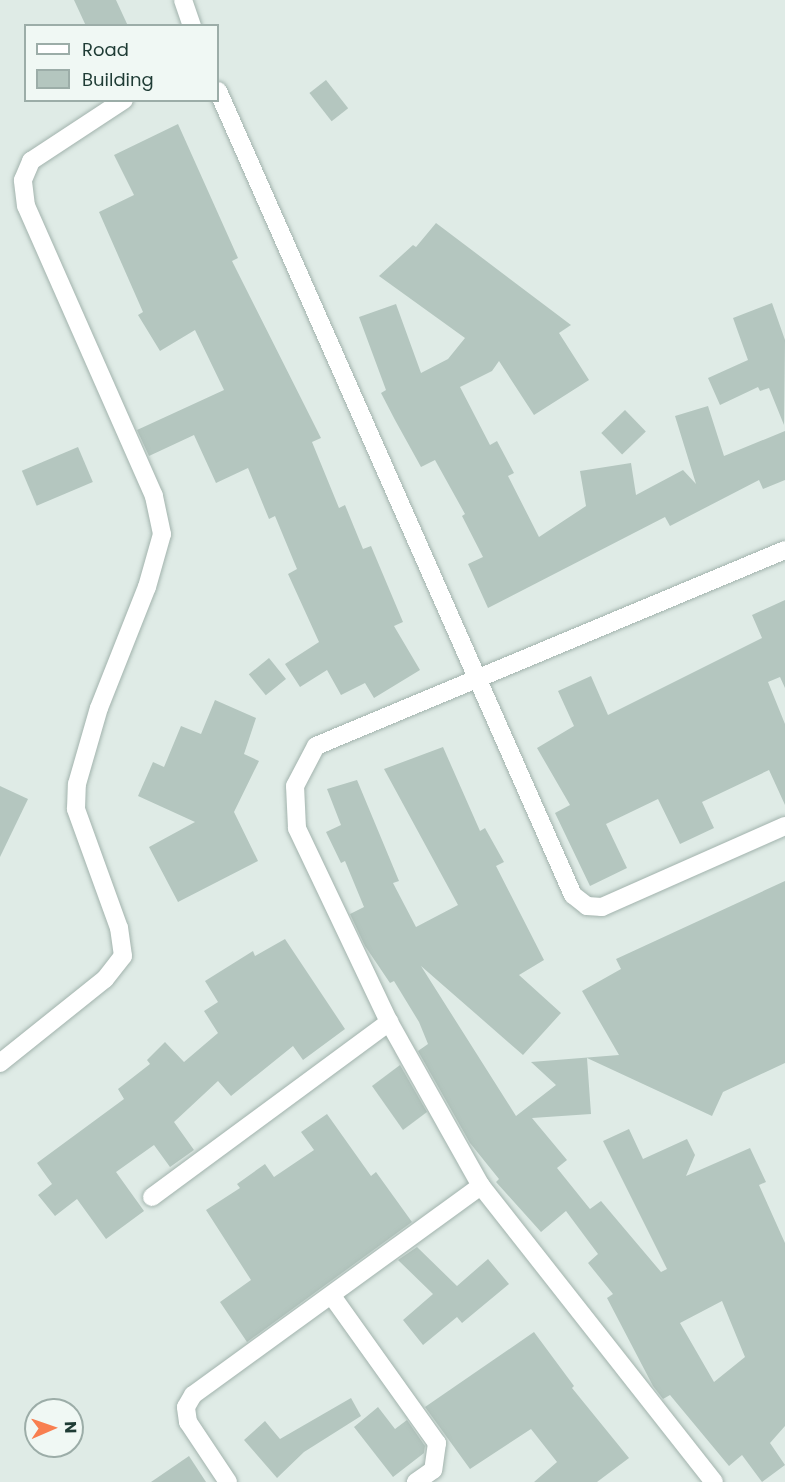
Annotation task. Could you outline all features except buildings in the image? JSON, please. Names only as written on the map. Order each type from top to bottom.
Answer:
[{"type":"street","points":[[183,0],[191,24]]},
{"type":"street","points":[[219,93],[476,682],[573,896],[587,906],[602,907],[785,826]]},
{"type":"street","points":[[0,1063],[105,979],[123,956],[119,928],[76,809],[77,784],[99,708],[147,587],[162,534],[154,496],[26,206],[23,180],[31,161],[121,102]]},
{"type":"street","points":[[714,1482],[481,1186],[389,1022],[297,828],[294,786],[316,746],[476,682],[785,550]]},
{"type":"street","points":[[152,1197],[389,1022]]},
{"type":"street","points":[[228,1482],[188,1422],[186,1407],[193,1395],[481,1186]]},
{"type":"street","points":[[332,1296],[437,1443],[433,1470],[416,1482]]}]
